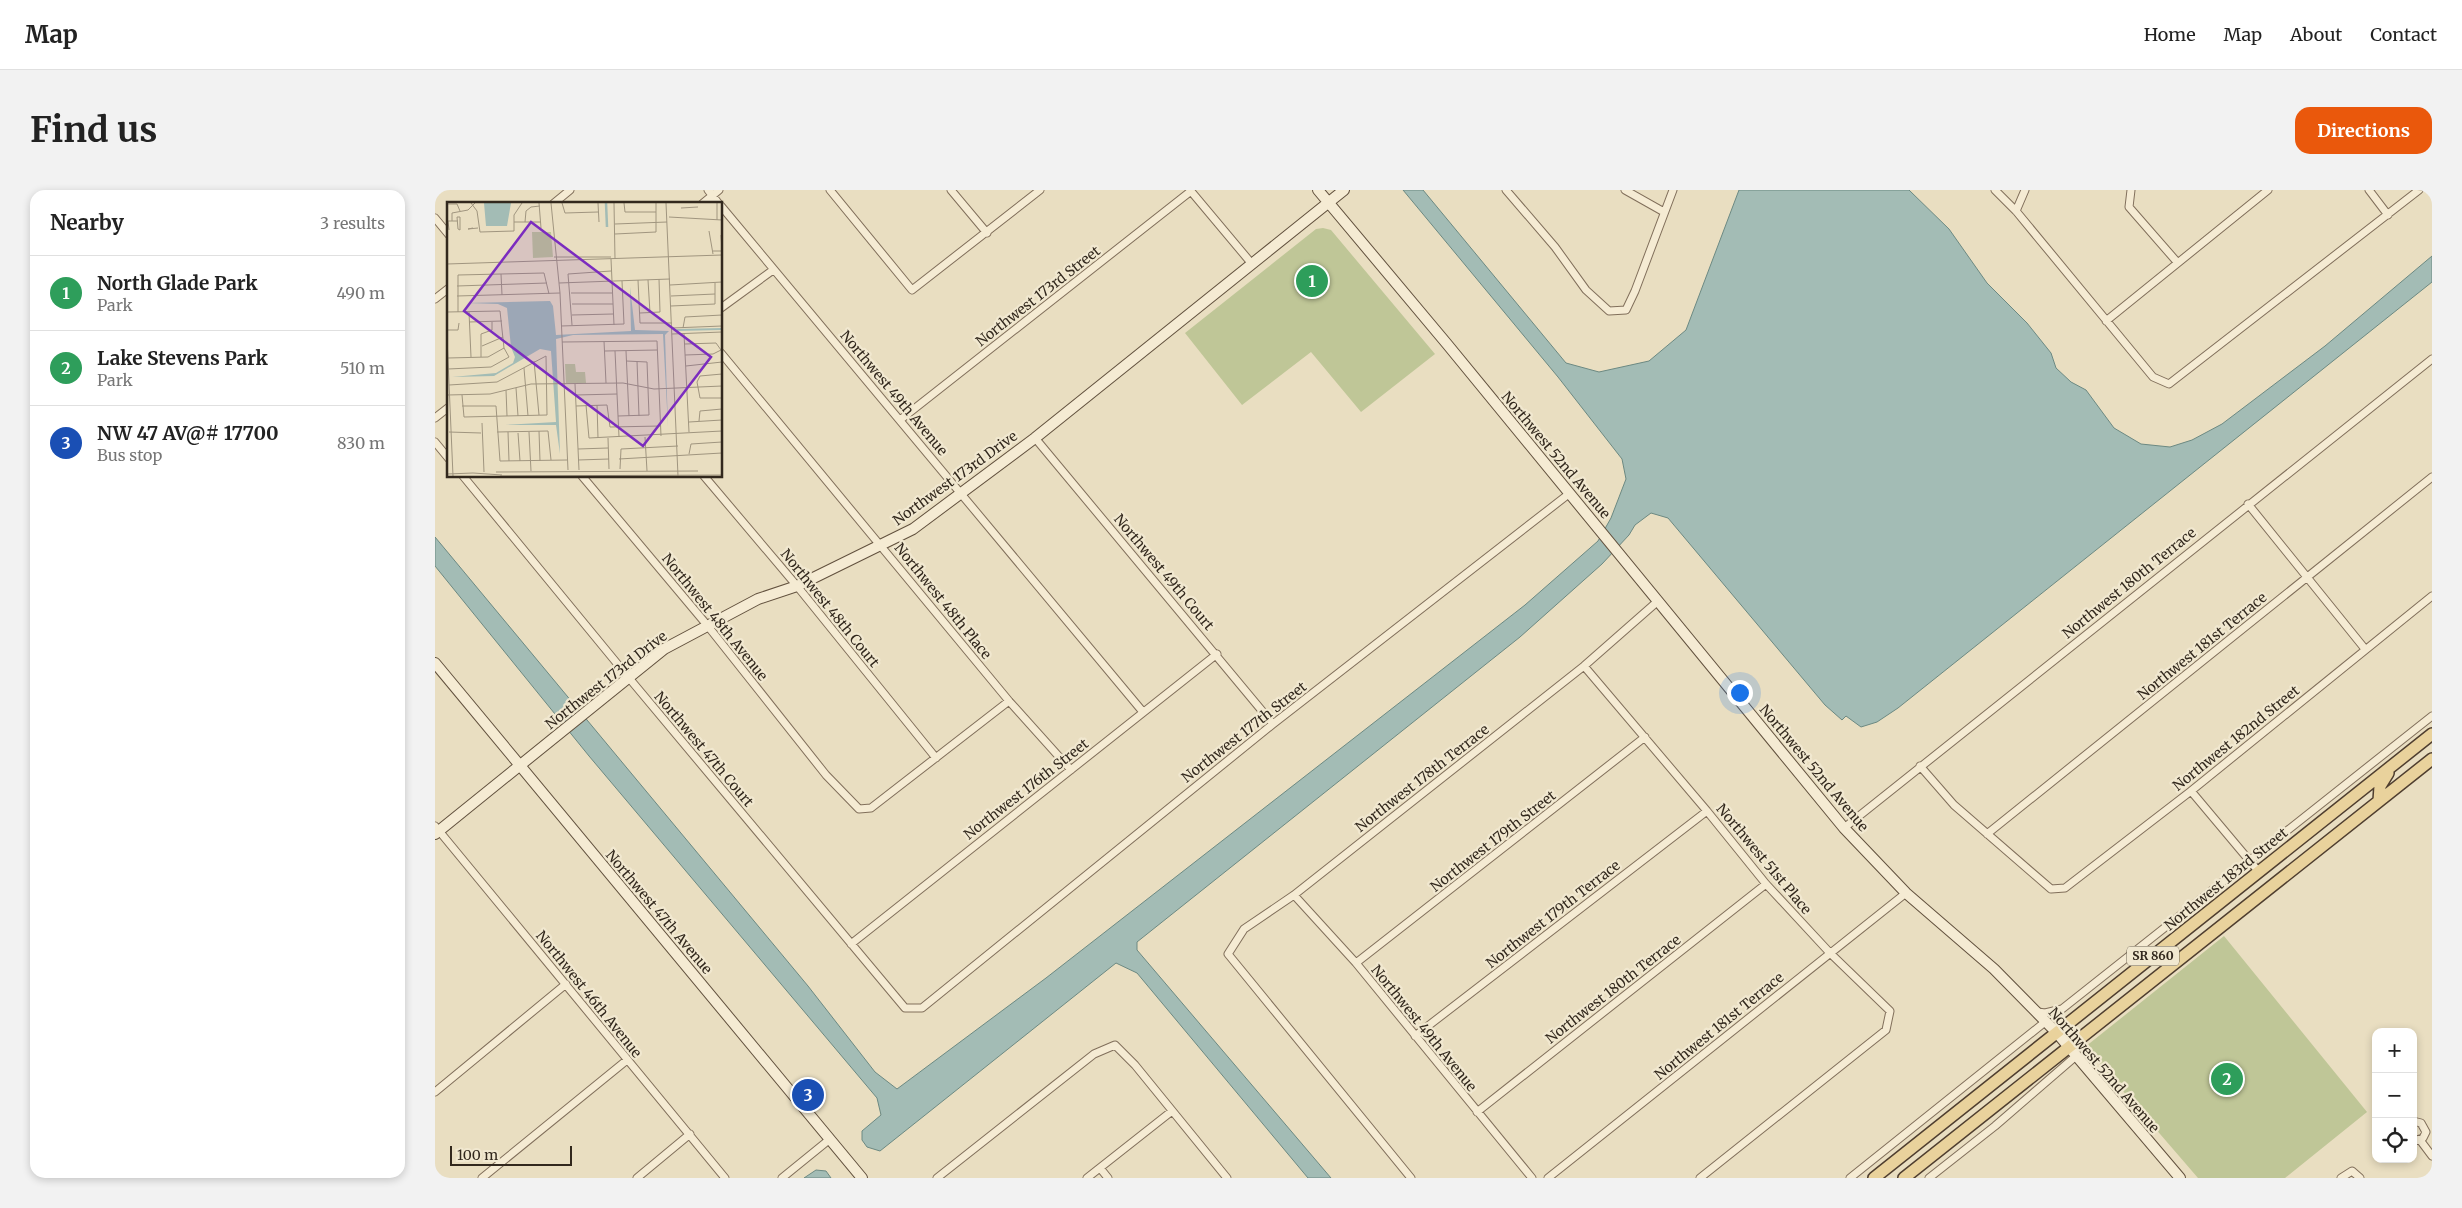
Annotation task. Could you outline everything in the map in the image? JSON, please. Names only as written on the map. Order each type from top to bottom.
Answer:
[{"type":"main road","name":"Northwest 183rd Street","points":[[1874,1178],[2432,734]]},
{"type":"main road","name":"SR 860","points":[[1904,1178],[2073,1052],[2432,759]]},
{"type":"main road","points":[[2379,801],[2380,786],[2395,763]]},
{"type":"main road","points":[[1884,1178],[1892,1164]]},
{"type":"street","points":[[555,202],[570,190]]},
{"type":"street","points":[[710,193],[719,190]]},
{"type":"street","points":[[830,190],[912,290],[1040,190]]},
{"type":"street","points":[[951,190],[987,233]]},
{"type":"street","name":"Northwest 52nd Avenue","points":[[1318,190],[1570,493],[1844,828],[1906,893],[1994,969],[2057,1033],[2180,1178]]},
{"type":"street","name":"Northwest 173rd Drive","points":[[436,830],[521,766],[664,649],[758,599],[797,586],[881,546],[913,528],[1035,438],[1344,190]]},
{"type":"street","points":[[1506,190],[1555,247],[1587,290],[1609,311],[1626,310],[1673,190]]},
{"type":"street","points":[[1625,190],[1664,212]]},
{"type":"street","points":[[1995,190],[2017,211],[2105,321],[2153,377],[2169,384],[2419,190]]},
{"type":"street","points":[[2017,211],[2025,190]]},
{"type":"street","points":[[2131,190],[2129,207],[2177,262]]},
{"type":"street","points":[[2105,321],[2268,190]]},
{"type":"street","points":[[2369,190],[2388,215]]},
{"type":"street","points":[[1190,191],[1252,264]]},
{"type":"street","name":"Northwest 173rd Street","points":[[900,420],[1190,191]]},
{"type":"street","name":"Northwest 49th Avenue","points":[[723,209],[1143,712]]},
{"type":"street","points":[[435,218],[447,233]]},
{"type":"street","points":[[723,307],[773,270]]},
{"type":"street","points":[[435,299],[447,290]]},
{"type":"street","name":"Northwest 48th Place","points":[[723,355],[1009,701],[1071,770]]},
{"type":"street","name":"Northwest 180th Terrace","points":[[1844,828],[2248,504],[2432,360]]},
{"type":"street","points":[[435,418],[447,409]]},
{"type":"street","name":"Northwest 49th Court","points":[[1035,438],[1217,654],[1273,724]]},
{"type":"street","points":[[435,442],[447,457]]},
{"type":"street","name":"Northwest 181st Terrace","points":[[1987,834],[2432,477]]},
{"type":"street","name":"Northwest 47th Court","points":[[465,478],[905,1008],[922,1008],[937,995]]},
{"type":"street","name":"Northwest 48th Avenue","points":[[585,478],[707,625],[826,775],[859,809],[871,808],[936,758]]},
{"type":"street","name":"Northwest 48th Court","points":[[706,478],[797,586],[936,758]]},
{"type":"street","name":"Northwest 177th Street","points":[[937,995],[1273,724],[1570,493]]},
{"type":"street","points":[[2248,504],[2309,576],[2365,649]]},
{"type":"street","name":"Northwest 182nd Street","points":[[1987,834],[2051,889],[2065,888],[2191,791],[2432,596]]},
{"type":"street","name":"Northwest 178th Terrace","points":[[1411,1178],[1249,977],[1228,954],[1244,929],[1294,895],[1584,666],[1658,601]]},
{"type":"street","name":"Northwest 176th Street","points":[[851,944],[1217,654]]},
{"type":"street","name":"Northwest 47th Avenue","points":[[435,663],[863,1178]]},
{"type":"street","name":"Northwest 51st Place","points":[[1584,666],[1766,884],[1830,953],[1891,1011],[1886,1030],[1700,1178]]},
{"type":"street","points":[[936,758],[1009,701]]},
{"type":"street","points":[[2034,1011],[2045,1013],[2062,1009],[2432,716]]},
{"type":"street","name":"Northwest 179th Street","points":[[1356,963],[1645,737]]},
{"type":"street","points":[[1920,766],[1954,805],[1987,834]]},
{"type":"street","points":[[2191,791],[2259,872]]},
{"type":"street","name":"Northwest 179th Terrace","points":[[1415,1036],[1707,811]]},
{"type":"street","name":"Northwest 46th Avenue","points":[[436,830],[725,1178]]},
{"type":"street","name":"Northwest 180th Terrace","points":[[1477,1112],[1766,884]]},
{"type":"street","name":"Northwest 181st Terrace","points":[[1548,1178],[1906,893]]},
{"type":"street","name":"Northwest 49th Avenue","points":[[1294,895],[1356,963],[1532,1178]]},
{"type":"street","points":[[435,1092],[565,984]]},
{"type":"street","points":[[1850,1178],[2045,1022]]},
{"type":"street","points":[[937,1178],[1093,1054],[1115,1045],[1135,1065],[1227,1178]]},
{"type":"street","points":[[1929,1178],[1995,1126],[2073,1052]]},
{"type":"street","points":[[483,1178],[627,1060]]},
{"type":"street","points":[[1087,1178],[1172,1111]]},
{"type":"street","points":[[2417,1122],[2421,1123],[2425,1128],[2425,1135],[2417,1141],[2432,1156]]},
{"type":"street","points":[[637,1178],[690,1134]]},
{"type":"street","points":[[782,1178],[830,1139]]},
{"type":"street","points":[[1099,1168],[1108,1178]]},
{"type":"street","points":[[2341,1178],[2352,1171],[2360,1178]]},
{"type":"green space","points":[[1316,229],[1331,230],[1435,354],[1361,412],[1311,352],[1242,405],[1185,333]]},
{"type":"green space","points":[[2224,936],[2367,1112],[2285,1178],[2198,1178],[2085,1047]]},
{"type":"water","points":[[1403,190],[1423,190],[1566,363],[1599,372],[1649,361],[1686,330],[1739,190],[1909,190],[1949,229],[1987,283],[2027,323],[2051,353],[2056,368],[2071,382],[2086,390],[2114,428],[2141,444],[2170,447],[2192,440],[2222,424],[2325,346],[2432,256],[2432,282],[1898,708],[1877,722],[1861,727],[1846,716],[1842,720],[1825,705],[1668,518],[1651,513],[1635,525],[1629,535],[1602,564],[1520,637],[1137,942],[1137,950],[1331,1178],[1308,1178],[1137,973],[1116,963],[880,1151],[867,1147],[862,1140],[862,1131],[881,1115],[877,1098],[589,756],[435,566],[435,537],[808,986],[875,1072],[897,1089],[1046,978],[1525,605],[1598,541],[1611,518],[1626,479],[1622,459],[1558,377]]},
{"type":"water","points":[[816,1170],[826,1171],[831,1178],[804,1178]]},
{"type":"place","name":"North Glade Park","points":[[1312,281]]},
{"type":"place","name":"Lake Stevens Park","points":[[2227,1079]]},
{"type":"place","name":"NW 47 AV@# 17700","points":[[808,1095]]}]
